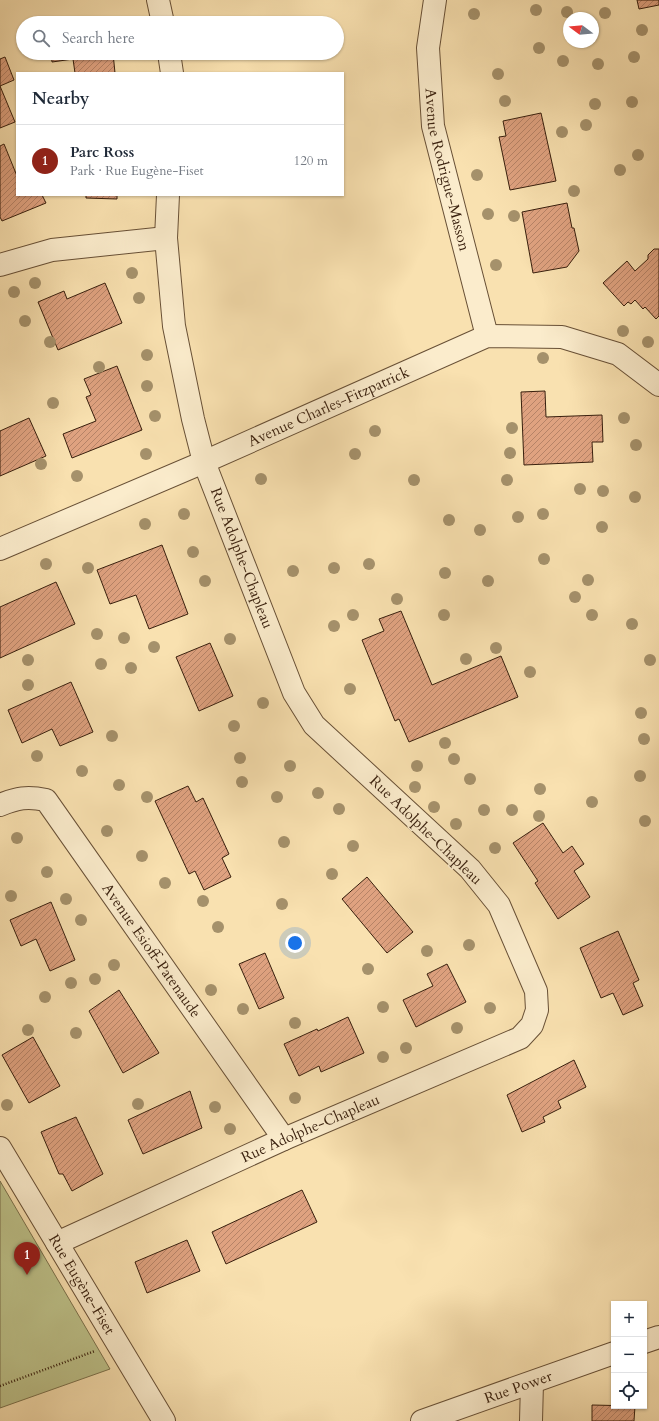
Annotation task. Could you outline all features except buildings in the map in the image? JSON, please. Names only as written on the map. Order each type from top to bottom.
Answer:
[{"type":"street","points":[[158,0],[161,16]]},
{"type":"street","name":"Avenue Rodrigue-Masson","points":[[435,0],[428,48],[433,126],[487,336]]},
{"type":"street","points":[[169,60],[172,72]]},
{"type":"street","name":"Rue Adolphe-Chapleau","points":[[57,1243],[284,1139],[520,1038],[532,1025],[536,1010],[536,991],[499,905],[470,869],[314,725],[294,693],[204,462],[193,419],[174,326],[166,238],[168,196]]},
{"type":"street","points":[[0,265],[52,250],[166,238]]},
{"type":"street","name":"Avenue Charles-Fitzpatrick","points":[[0,549],[204,462],[487,336],[562,337],[618,354],[659,385]]},
{"type":"street","name":"Avenue Esioff-Patenaude","points":[[0,804],[15,799],[32,797],[46,800],[284,1139]]},
{"type":"street","name":"Rue Eugène-Fiset","points":[[0,1148],[164,1421]]},
{"type":"street","points":[[647,1341],[659,1336]]},
{"type":"street","name":"Rue Power","points":[[422,1421],[611,1354]]},
{"type":"street","points":[[530,1421],[532,1383]]},
{"type":"path","points":[[0,1386],[118,1343]]},
{"type":"green space","points":[[0,1181],[110,1369],[0,1408]]},
{"type":"place","name":"Parc Ross","points":[[27,1275]]}]
